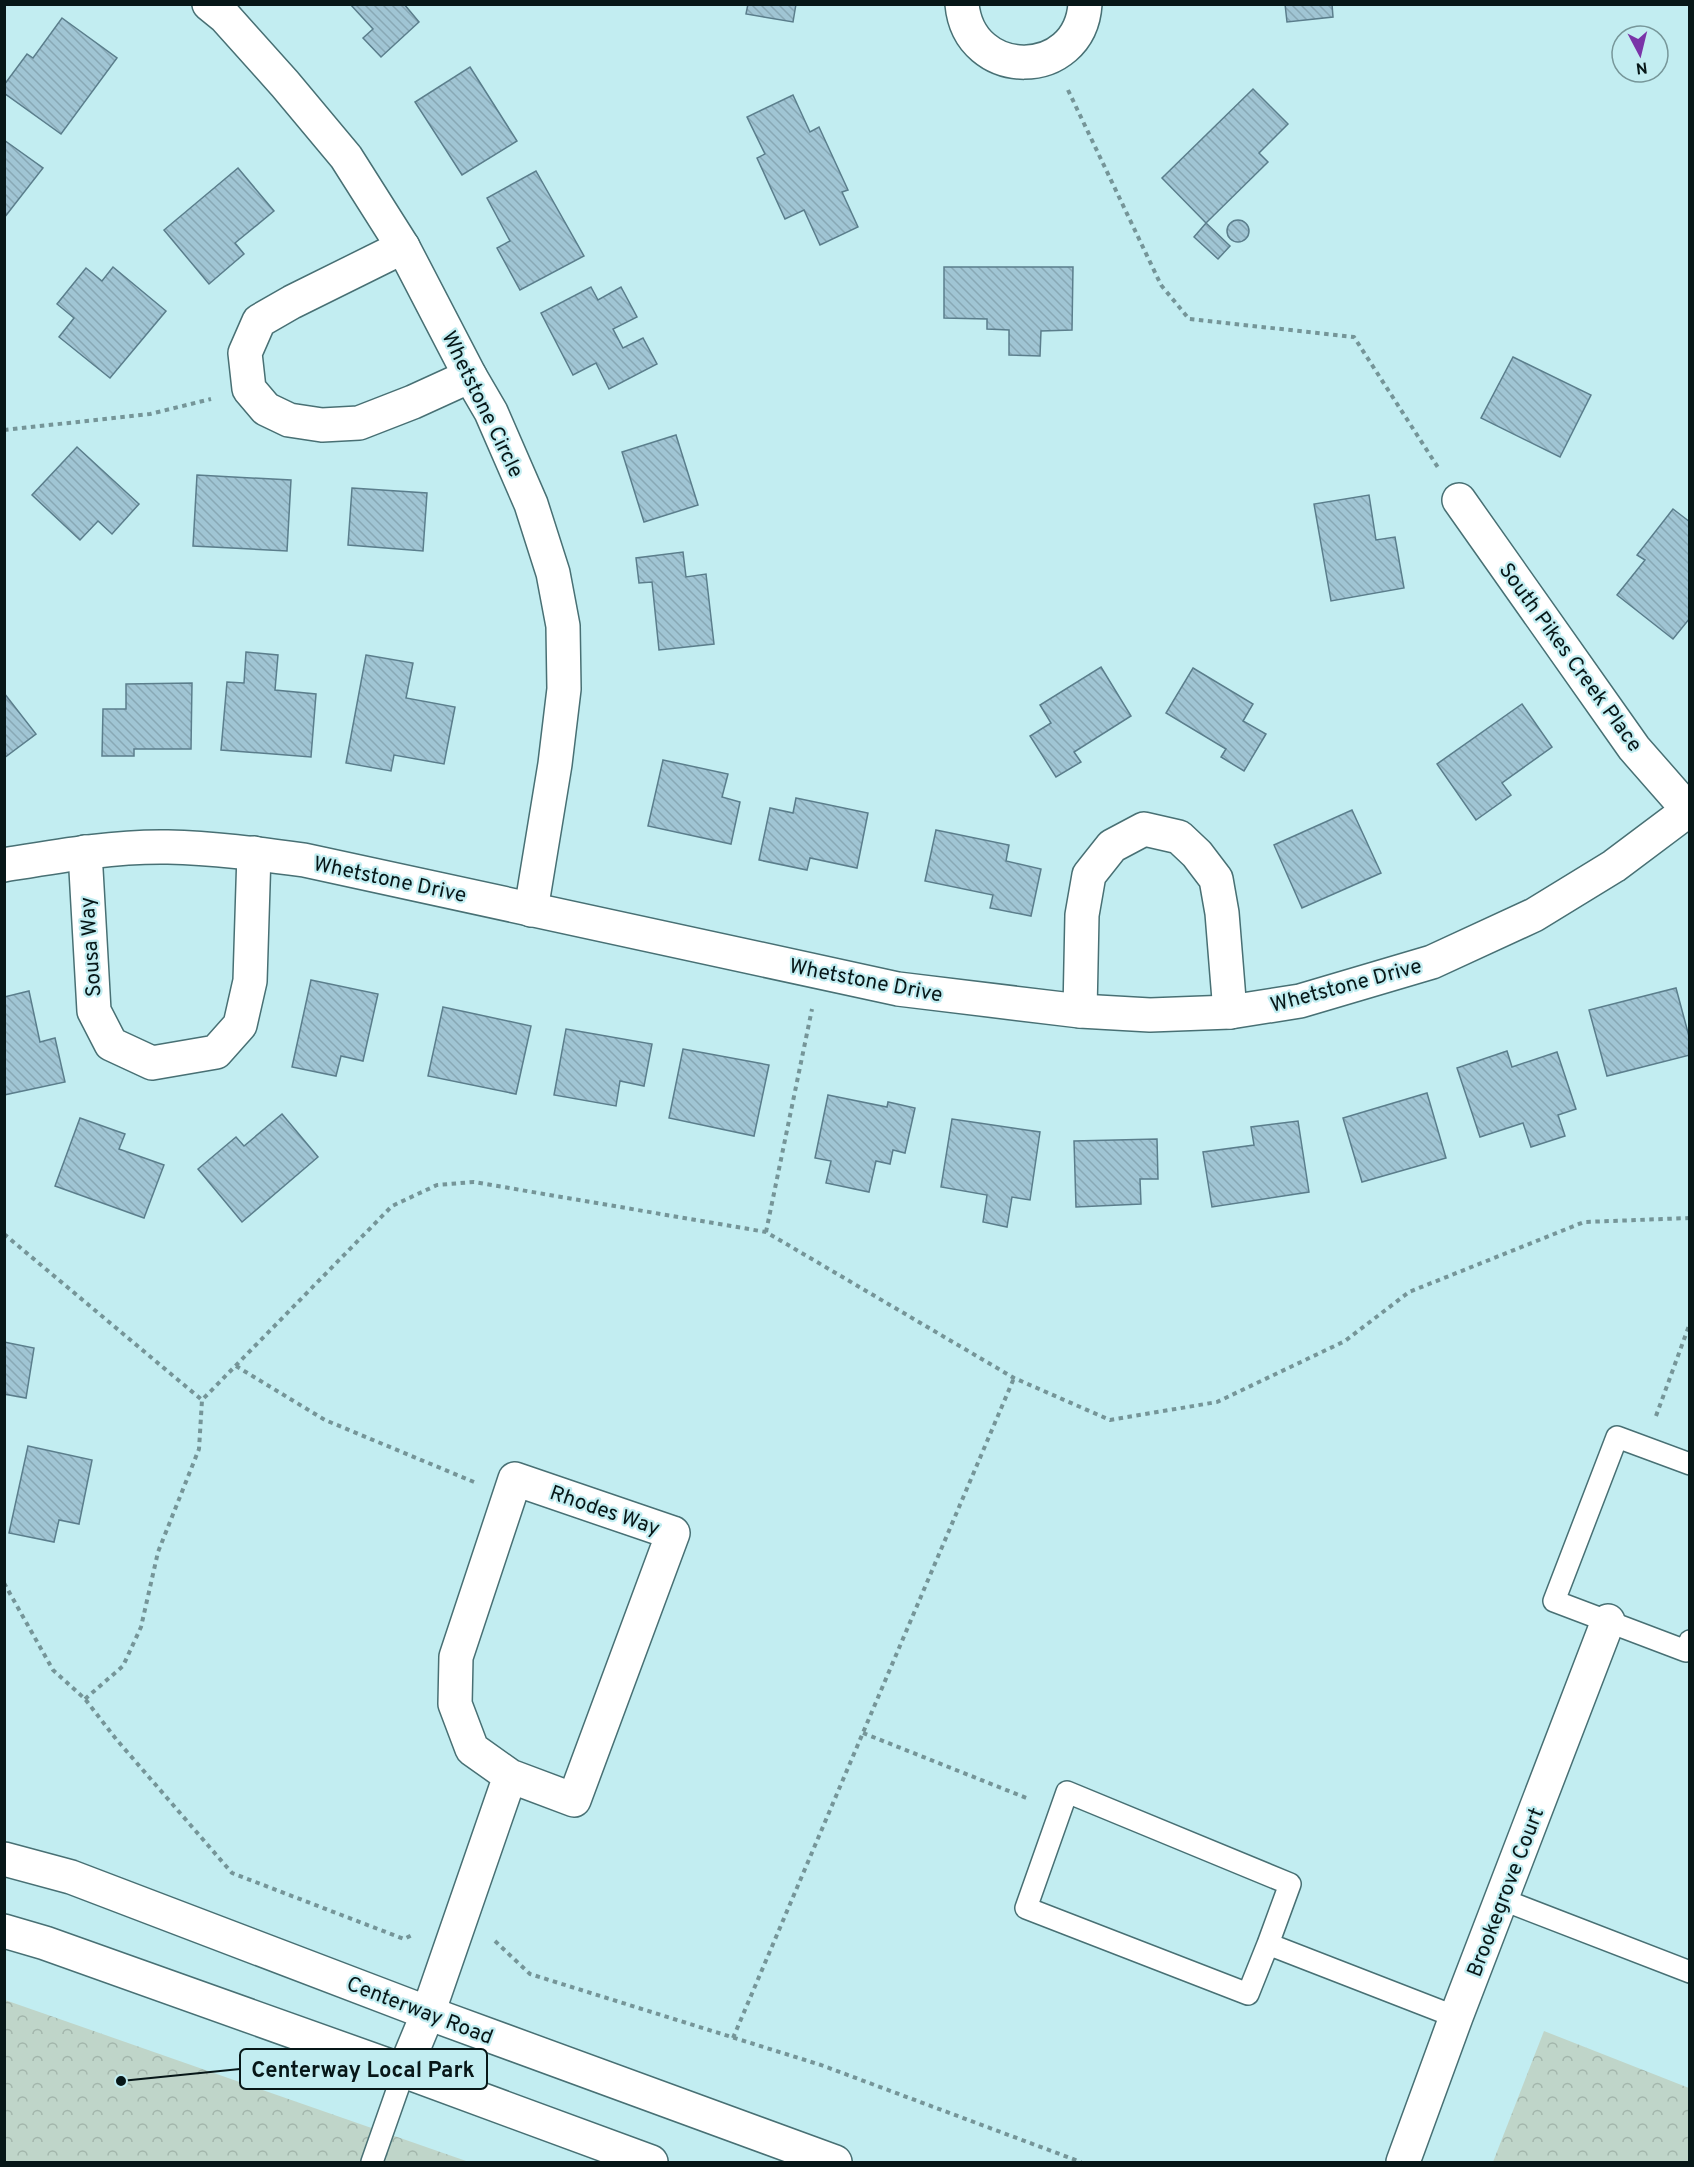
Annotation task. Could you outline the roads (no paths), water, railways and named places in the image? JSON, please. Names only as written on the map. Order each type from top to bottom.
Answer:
[{"type":"street","name":"Whetstone Circle","points":[[209,4],[233,25],[346,157],[403,247],[491,412],[531,504],[554,573],[563,626],[564,689],[555,764],[531,910]]},
{"type":"street","points":[[962,4],[963,17],[972,36],[986,50],[1004,60],[1023,63],[1044,60],[1062,50],[1076,35],[1084,16],[1085,4]]},
{"type":"street","points":[[403,247],[292,302],[259,321],[245,353],[249,389],[266,409],[289,420],[322,425],[359,423],[470,376]]},
{"type":"street","name":"South Pikes Creek Place","points":[[1459,500],[1634,748],[1689,811]]},
{"type":"street","name":"Whetstone Drive","points":[[4,866],[85,852],[167,847],[304,860],[898,989],[1080,1011],[1150,1015],[1230,1012],[1300,1001],[1432,963],[1534,915],[1614,866],[1689,811]]},
{"type":"street","points":[[1080,1011],[1082,915],[1089,875],[1112,846],[1144,830],[1179,837],[1197,854],[1215,879],[1222,913],[1230,1012]]},
{"type":"street","name":"Sousa Way","points":[[85,852],[94,1011],[111,1044],[152,1063],[216,1052],[240,1025],[250,981],[254,854]]},
{"type":"street","name":"Rhodes Way","points":[[515,1479],[673,1533],[574,1800],[510,1776],[472,1749],[455,1704],[456,1657],[515,1479]]},
{"type":"street","name":"Brookegrove Court","points":[[1403,2163],[1456,2017],[1608,1621]]},
{"type":"street","points":[[404,2071],[428,2013],[510,1776]]},
{"type":"street","name":"Centerway Road","points":[[4,1859],[71,1877],[428,2013],[835,2163]]},
{"type":"street","points":[[4,1931],[56,1947],[404,2071],[651,2163]]},
{"type":"lane","points":[[1689,1464],[1617,1437],[1554,1602],[1686,1651],[1689,1641]]},
{"type":"lane","points":[[1067,1792],[1290,1884],[1268,1944],[1248,1994],[1026,1908],[1067,1792]]},
{"type":"lane","points":[[1501,1899],[1689,1972]]},
{"type":"lane","points":[[1268,1944],[1456,2017]]},
{"type":"lane","points":[[372,2163],[404,2071]]},
{"type":"place","name":"Centerway Local Park","points":[[121,2081]]}]
